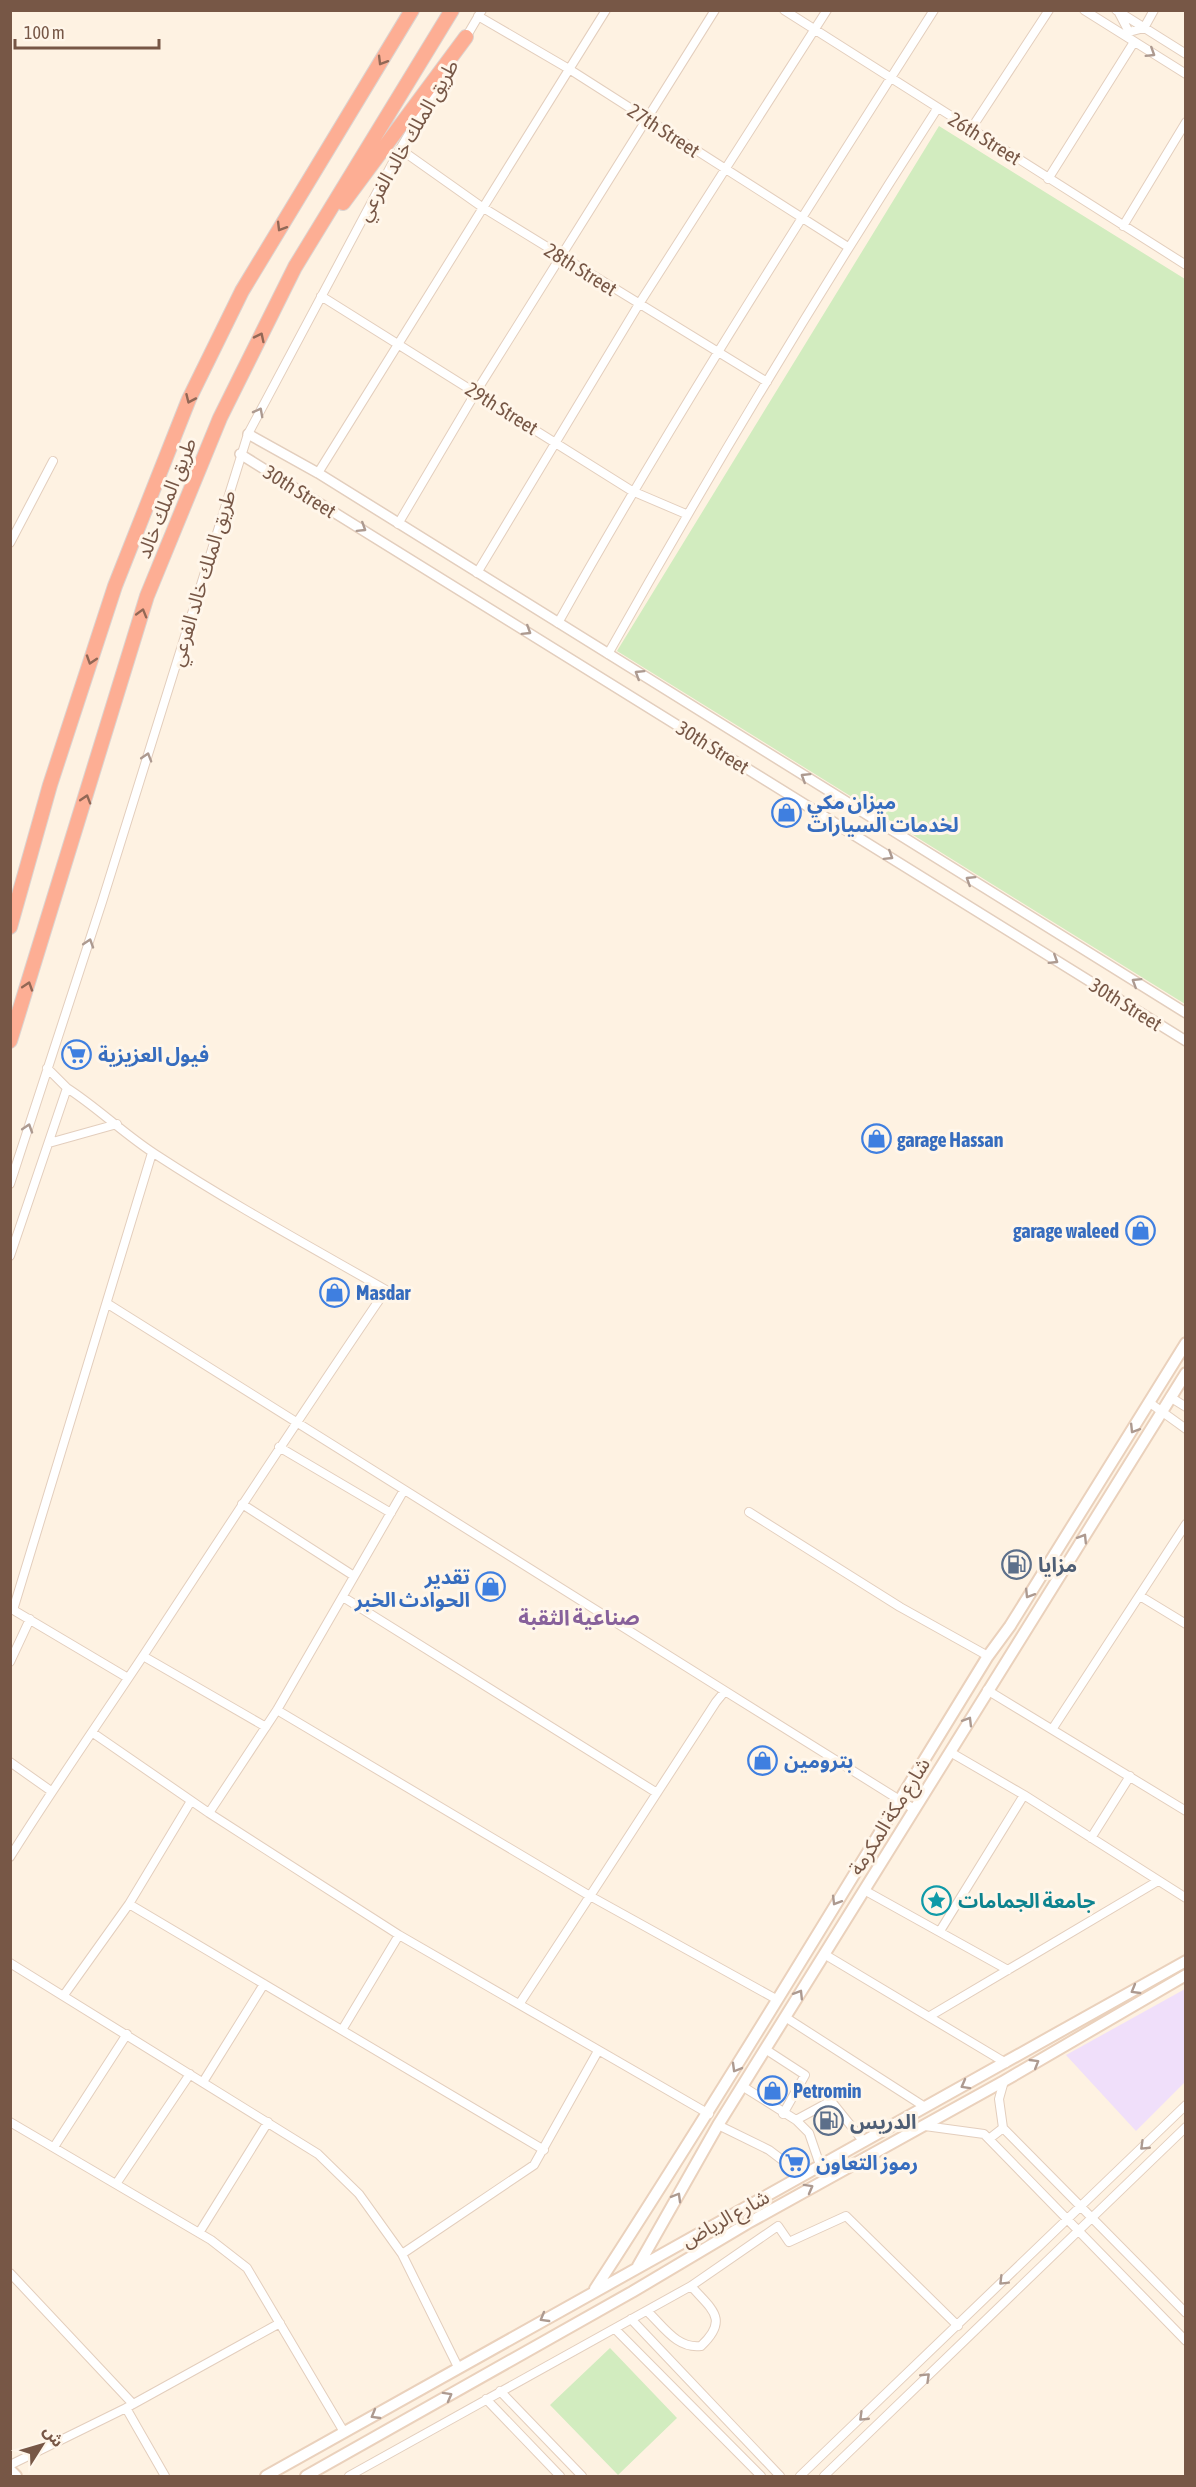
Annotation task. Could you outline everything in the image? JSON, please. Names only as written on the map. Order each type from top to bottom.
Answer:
[{"type":"highway","name":"طريق الملك خالد","points":[[10,927],[50,785],[116,586],[189,399],[242,291],[412,10]]},
{"type":"highway","name":"طريق الملك خالد","points":[[10,1041],[147,596],[220,418],[295,267],[452,10]]},
{"type":"highway","points":[[295,267],[466,38]]},
{"type":"main road","points":[[10,1047],[16,1023]]},
{"type":"main road","name":"شارع مكة المكرمة","points":[[595,2289],[709,2114],[776,1999],[988,1656],[1010,1626],[1150,1403],[1185,1343]]},
{"type":"main road","name":"شارع مكة المكرمة","points":[[638,2266],[718,2124],[1185,1373]]},
{"type":"main road","points":[[814,1939],[813,1959],[821,1959]]},
{"type":"main road","name":"شارع الرياض","points":[[266,2476],[595,2289],[1006,2063],[1185,1960]]},
{"type":"main road","name":"شارع الرياض","points":[[306,2476],[622,2298],[748,2223],[921,2125],[1004,2081],[1185,1975]]},
{"type":"main road","points":[[745,2208],[742,2217],[748,2223]]},
{"type":"main road","points":[[657,2231],[665,2240],[676,2245]]},
{"type":"main road","points":[[10,2470],[16,2476]]},
{"type":"street","points":[[318,473],[606,10]]},
{"type":"street","points":[[398,524],[476,392],[715,10]]},
{"type":"street","name":"26th Street","points":[[784,10],[1185,265]]},
{"type":"street","points":[[477,573],[639,304],[827,10]]},
{"type":"street","points":[[558,623],[632,491],[801,216],[934,10]]},
{"type":"street","points":[[971,129],[1049,10]]},
{"type":"street","points":[[1084,10],[1185,74]]},
{"type":"street","points":[[1144,28],[1154,10]]},
{"type":"street","points":[[1117,11],[1185,54]]},
{"type":"street","name":"27th Street","points":[[480,13],[848,247]]},
{"type":"street","name":"طريق الملك خالد الفرعي","points":[[10,1184],[102,902],[248,434],[400,149],[480,13]]},
{"type":"street","points":[[1048,178],[1134,42]]},
{"type":"street","points":[[608,654],[686,514],[848,247],[937,108]]},
{"type":"street","points":[[1123,226],[1185,122]]},
{"type":"street","name":"28th Street","points":[[400,149],[482,207],[561,257],[720,351],[767,382]]},
{"type":"street","name":"29th Street","points":[[321,296],[632,491],[686,514]]},
{"type":"street","name":"30th Street","points":[[248,434],[318,473],[1185,1013]]},
{"type":"street","name":"30th Street","points":[[240,454],[1185,1041]]},
{"type":"street","points":[[10,543],[53,460]]},
{"type":"street","points":[[10,1857],[51,1791],[93,1733],[294,1423],[387,1290],[251,1213],[152,1153],[67,1088],[48,1068]]},
{"type":"street","points":[[10,1256],[67,1088]]},
{"type":"street","points":[[49,1143],[117,1124]]},
{"type":"street","points":[[128,1678],[12,1609],[108,1304],[152,1153]]},
{"type":"street","points":[[108,1304],[197,1358],[294,1423],[914,1809]]},
{"type":"street","points":[[1170,1397],[1185,1407]]},
{"type":"street","points":[[1150,1403],[1185,1429]]},
{"type":"street","points":[[279,1447],[391,1513]]},
{"type":"street","points":[[208,1813],[277,1710],[404,1490]]},
{"type":"street","points":[[242,1504],[354,1576]]},
{"type":"street","points":[[749,1512],[900,1608],[988,1656]]},
{"type":"street","points":[[1053,1728],[1184,1528]]},
{"type":"street","points":[[1140,1596],[1185,1624]]},
{"type":"street","points":[[343,1597],[657,1793]]},
{"type":"street","points":[[10,1662],[30,1619]]},
{"type":"street","points":[[143,1656],[266,1727]]},
{"type":"street","points":[[987,1690],[1053,1728],[1185,1811]]},
{"type":"street","points":[[520,2003],[725,1691]]},
{"type":"street","points":[[277,1710],[590,1896],[776,1999]]},
{"type":"street","points":[[93,1733],[208,1813],[399,1935],[709,2114]]},
{"type":"street","points":[[950,1752],[1024,1795],[1185,1898]]},
{"type":"street","points":[[10,1762],[51,1791]]},
{"type":"street","points":[[1091,1838],[1130,1776]]},
{"type":"street","points":[[940,1931],[1024,1795]]},
{"type":"street","points":[[64,1995],[129,1904],[191,1801]]},
{"type":"street","points":[[930,2016],[1158,1881]]},
{"type":"street","points":[[864,1890],[1008,1970]]},
{"type":"street","points":[[129,1904],[544,2150]]},
{"type":"street","points":[[342,2031],[399,1935]]},
{"type":"street","points":[[821,1959],[930,2016],[1006,2063]]},
{"type":"street","points":[[10,1963],[268,2122],[327,2162],[359,2194],[402,2254],[458,2367]]},
{"type":"street","points":[[202,2082],[264,1984]]},
{"type":"street","points":[[785,2018],[925,2107]]},
{"type":"street","points":[[54,2147],[127,2034]]},
{"type":"street","points":[[765,2049],[805,2075],[783,2114]]},
{"type":"street","points":[[402,2254],[534,2165],[598,2051]]},
{"type":"street","points":[[116,2184],[190,2074]]},
{"type":"street","points":[[1004,2081],[999,2098],[1003,2128],[1185,2313]]},
{"type":"street","points":[[742,2086],[795,2120],[809,2133],[820,2165]]},
{"type":"street","points":[[795,2120],[831,2101],[864,2142]]},
{"type":"street","points":[[800,2476],[1185,2105]]},
{"type":"street","points":[[10,2122],[199,2233],[247,2268],[344,2432]]},
{"type":"street","points":[[199,2233],[268,2122]]},
{"type":"street","points":[[718,2124],[770,2150],[802,2175]]},
{"type":"street","points":[[921,2125],[946,2126],[984,2134],[1185,2342]]},
{"type":"street","points":[[824,2476],[1185,2127]]},
{"type":"street","points":[[989,2139],[1003,2128]]},
{"type":"street","points":[[350,2476],[691,2286],[778,2226],[789,2242],[846,2216],[958,2326]]},
{"type":"street","points":[[10,2273],[129,2406],[165,2476]]},
{"type":"street","points":[[647,2311],[678,2343],[689,2347],[701,2346],[717,2326],[717,2317],[691,2286]]},
{"type":"street","points":[[631,2319],[780,2476]]},
{"type":"street","points":[[10,2465],[129,2406],[280,2323]]},
{"type":"street","points":[[615,2329],[761,2476]]},
{"type":"street","points":[[500,2391],[582,2476]]},
{"type":"street","points":[[486,2399],[560,2476]]},
{"type":"shaded area","points":[[1185,1989],[1185,2082],[1136,2131],[1066,2055]]},
{"type":"green space","points":[[939,126],[1185,279],[1185,1004],[617,651]]},
{"type":"green space","points":[[610,2348],[677,2418],[618,2475],[550,2405]]},
{"type":"place","name":"ميزان مكي لخدمات السيارات","points":[[786,812]]},
{"type":"place","name":"فيول العزيزية","points":[[77,1054]]},
{"type":"place","name":"garage Hassan","points":[[876,1139]]},
{"type":"place","name":"garage waleed","points":[[1140,1230]]},
{"type":"place","name":"Masdar","points":[[335,1292]]},
{"type":"place","name":"مزايا","points":[[1017,1564]]},
{"type":"place","name":"تقدير الحوادث الخبر","points":[[491,1587]]},
{"type":"place","name":"بترومين","points":[[763,1760]]},
{"type":"place","name":"جامعة الجمامات","points":[[937,1900]]},
{"type":"place","name":"Petromin","points":[[772,2090]]},
{"type":"place","name":"الدريس","points":[[829,2121]]},
{"type":"place","name":"رموز التعاون","points":[[795,2162]]},
{"type":"district","name":"صناعية الثقبة","points":[[579,1617]]}]
